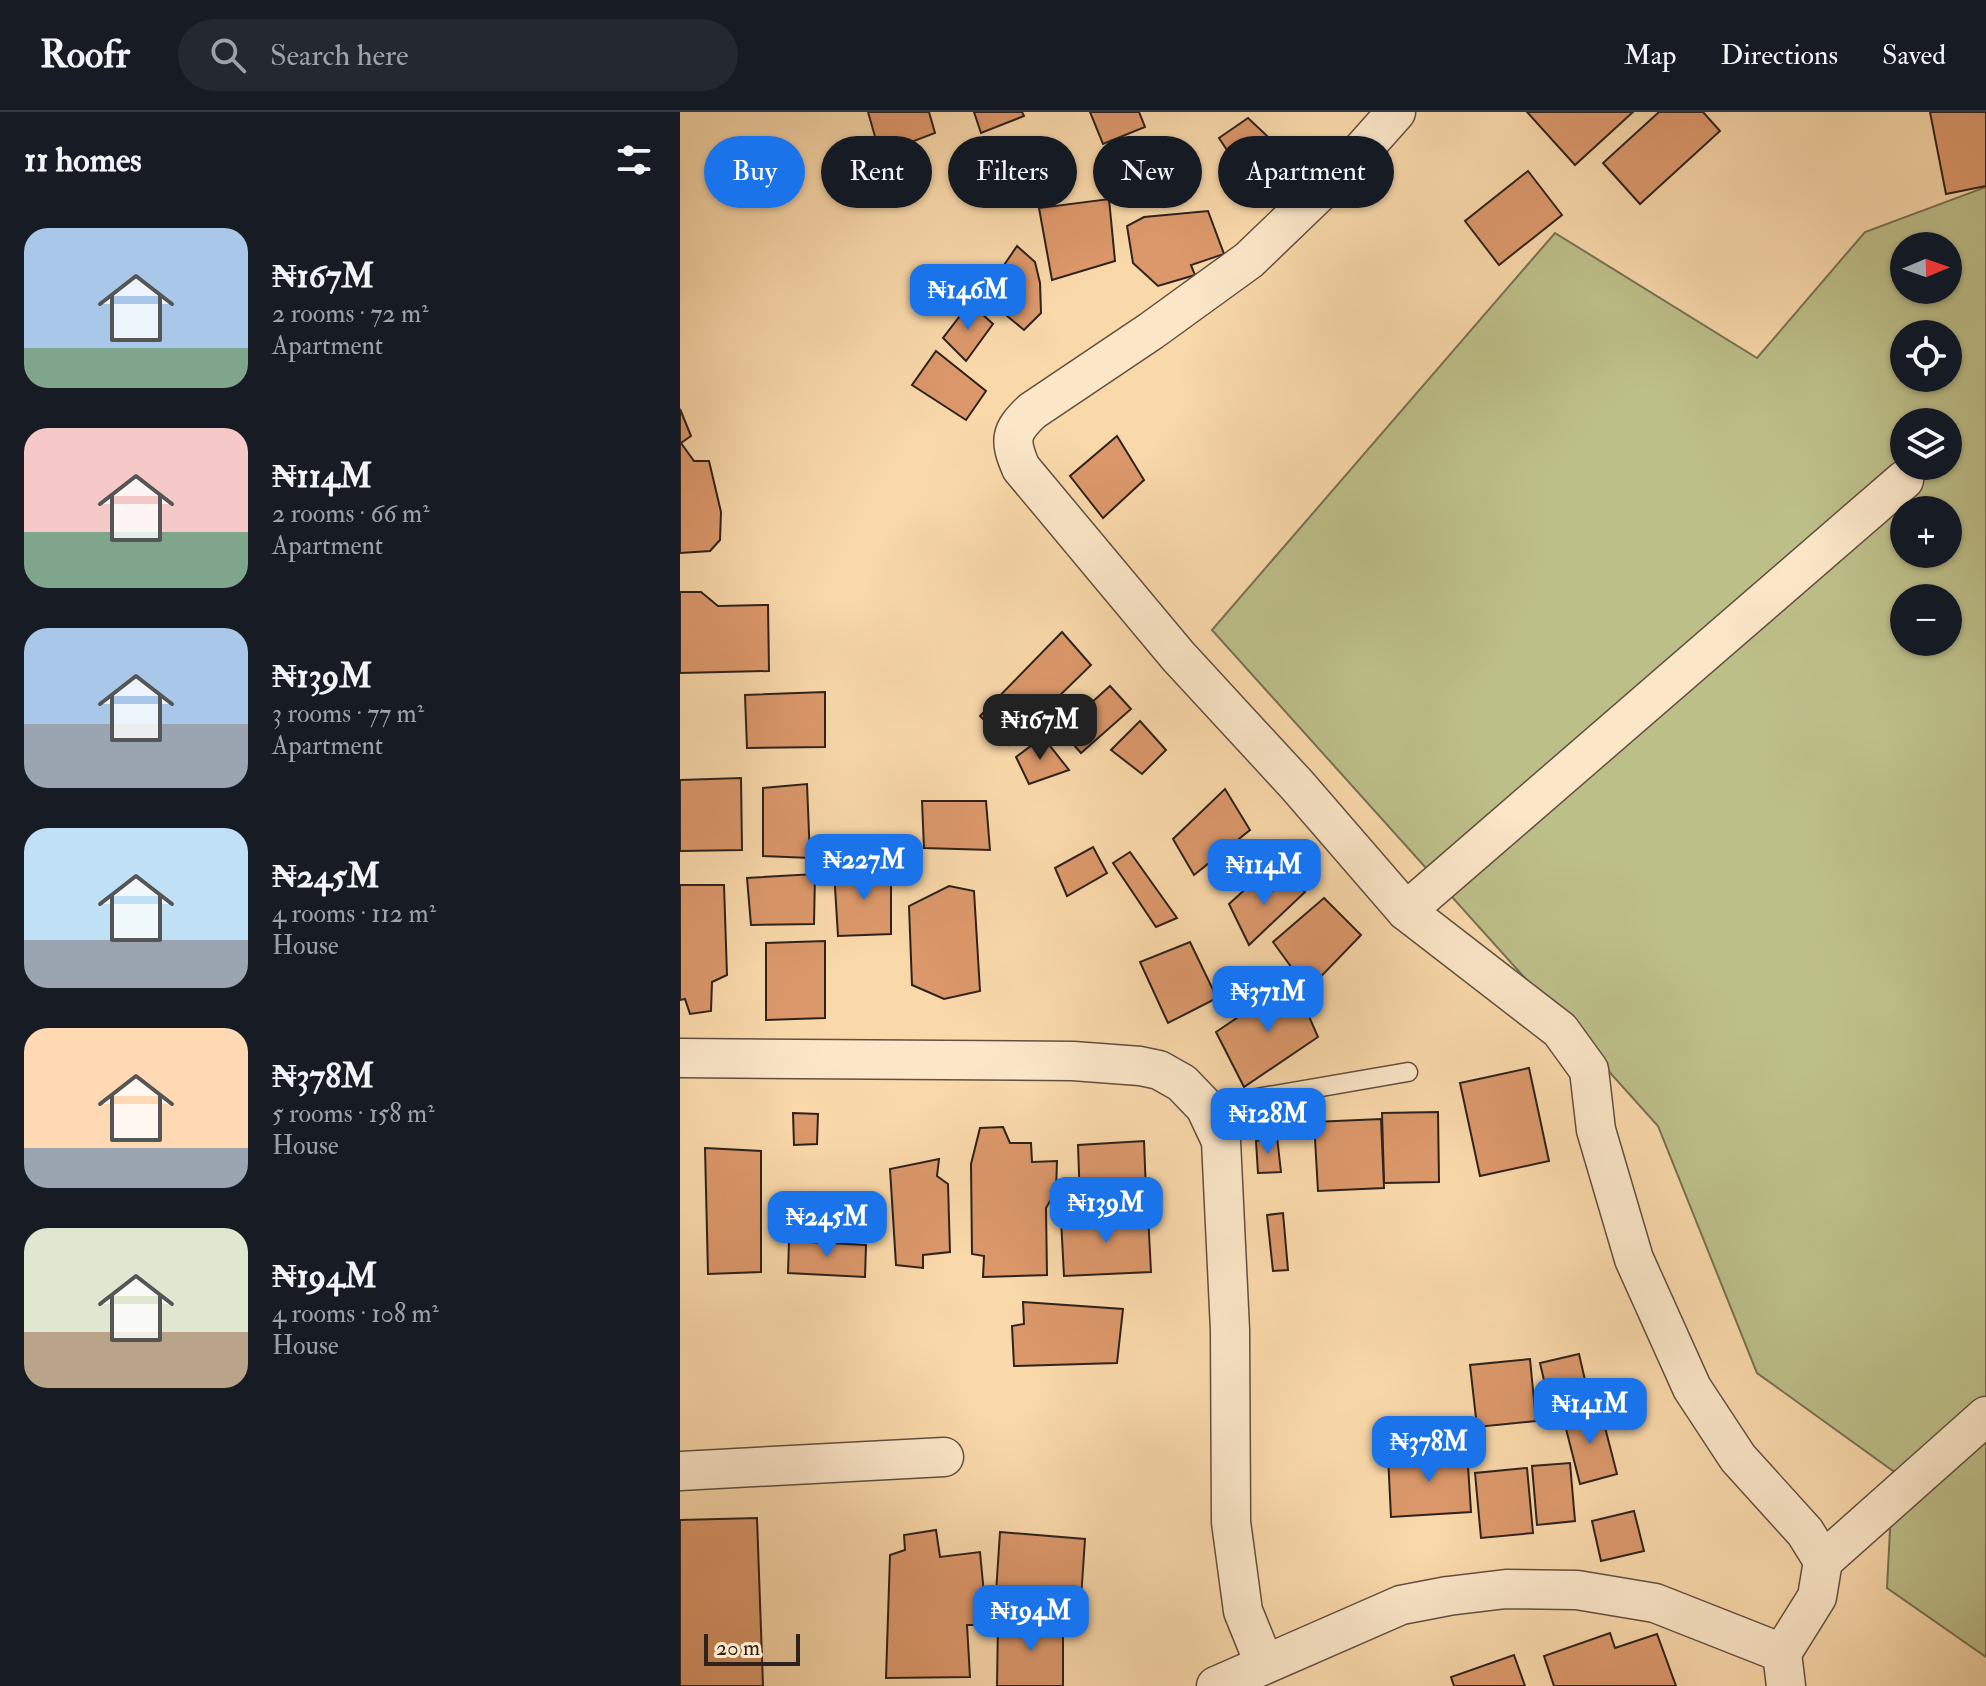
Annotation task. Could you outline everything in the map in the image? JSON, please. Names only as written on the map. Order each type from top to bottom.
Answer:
[{"type":"street","points":[[1396,112],[1355,158],[1249,260],[1032,411],[1017,425],[1012,448],[1021,468],[1178,656],[1297,785],[1406,911],[1560,1030],[1589,1070],[1596,1130],[1634,1259],[1692,1388],[1738,1458],[1805,1532],[1823,1561]]},
{"type":"street","points":[[1406,911],[1904,480]]},
{"type":"street","points":[[680,1058],[1073,1061],[1140,1066],[1159,1070],[1182,1083],[1205,1107],[1221,1141],[1230,1330],[1231,1522],[1243,1611],[1264,1663]]},
{"type":"street","points":[[1216,1686],[1401,1605],[1506,1589],[1577,1590],[1655,1603],[1784,1669],[1817,1597],[1823,1561],[1986,1416]]},
{"type":"street","points":[[680,1471],[944,1457]]},
{"type":"lane","points":[[1205,1107],[1408,1072]]},
{"type":"green space","points":[[1986,187],[1986,1657],[1887,1588],[1893,1471],[1757,1373],[1658,1126],[1212,630],[1555,233],[1757,358],[1865,232]]},
{"type":"building","points":[[868,112],[929,112],[935,133],[927,136],[875,136]]},
{"type":"building","points":[[974,112],[1022,112],[1024,116],[981,133]]},
{"type":"building","points":[[1090,112],[1139,112],[1145,127],[1123,136],[1100,136]]},
{"type":"building","points":[[1527,112],[1633,112],[1575,165]]},
{"type":"building","points":[[1659,112],[1703,112],[1720,131],[1640,204],[1603,163]]},
{"type":"building","points":[[1930,112],[1986,112],[1986,186],[1946,194]]},
{"type":"building","points":[[1248,118],[1267,136],[1222,136]]},
{"type":"building","points":[[1528,171],[1562,215],[1499,265],[1465,221]]},
{"type":"building","points":[[1093,201],[1093,208],[1110,208],[1115,261],[1052,280],[1039,208],[1077,208],[1077,203]]},
{"type":"building","points":[[1208,211],[1224,254],[1191,265],[1195,275],[1158,286],[1133,263],[1127,226],[1144,217]]},
{"type":"building","points":[[1017,246],[1035,262],[1040,283],[1041,313],[1024,330],[983,296]]},
{"type":"building","points":[[970,303],[993,324],[966,361],[943,338]]},
{"type":"building","points":[[936,351],[986,391],[966,420],[912,385]]},
{"type":"building","points":[[680,409],[691,436],[681,443],[694,461],[709,461],[721,512],[720,540],[710,551],[680,553]]},
{"type":"building","points":[[1117,436],[1144,480],[1103,518],[1070,476]]},
{"type":"building","points":[[680,592],[701,592],[718,606],[768,605],[769,671],[680,673]]},
{"type":"building","points":[[1062,632],[1091,665],[1009,745],[980,716]]},
{"type":"building","points":[[1110,686],[1131,709],[1081,753],[1061,730]]},
{"type":"building","points":[[825,692],[825,747],[747,748],[745,695]]},
{"type":"building","points":[[1140,721],[1166,750],[1142,774],[1111,750]]},
{"type":"building","points":[[1043,737],[1069,770],[1029,784],[1016,757]]},
{"type":"building","points":[[741,778],[742,850],[680,851],[680,780]]},
{"type":"building","points":[[807,784],[810,858],[763,856],[763,788]]},
{"type":"building","points":[[1225,789],[1250,830],[1194,875],[1173,839]]},
{"type":"building","points":[[922,801],[986,801],[990,850],[924,848]]},
{"type":"building","points":[[1093,847],[1107,873],[1067,896],[1055,868]]},
{"type":"building","points":[[1130,852],[1177,918],[1156,927],[1113,863]]},
{"type":"building","points":[[891,867],[891,934],[838,936],[834,871]]},
{"type":"building","points":[[815,874],[814,924],[751,925],[747,878]]},
{"type":"building","points":[[1289,875],[1305,892],[1249,945],[1229,904],[1251,884],[1263,900]]},
{"type":"building","points":[[680,885],[724,885],[727,975],[712,982],[711,1011],[690,1014],[685,999],[680,1000]]},
{"type":"building","points":[[949,886],[974,891],[980,991],[944,999],[912,985],[909,906]]},
{"type":"building","points":[[1324,898],[1361,935],[1308,990],[1273,942]]},
{"type":"building","points":[[825,941],[825,1018],[766,1020],[766,943]]},
{"type":"building","points":[[1190,942],[1217,998],[1168,1023],[1140,962]]},
{"type":"building","points":[[1293,980],[1318,1037],[1244,1087],[1216,1032]]},
{"type":"building","points":[[1529,1068],[1549,1161],[1480,1176],[1460,1083]]},
{"type":"building","points":[[1275,1109],[1293,1109],[1293,1136],[1276,1137]]},
{"type":"building","points":[[1438,1112],[1439,1182],[1384,1183],[1382,1113]]},
{"type":"building","points":[[793,1113],[818,1114],[817,1144],[794,1145]]},
{"type":"building","points":[[1381,1119],[1384,1188],[1318,1191],[1314,1122]]},
{"type":"building","points":[[1003,1127],[1010,1143],[1031,1143],[1032,1162],[1057,1161],[1056,1191],[1046,1208],[1047,1275],[983,1277],[984,1256],[972,1254],[971,1164],[980,1128]]},
{"type":"building","points":[[1277,1137],[1281,1172],[1258,1173],[1256,1141]]},
{"type":"building","points":[[1144,1141],[1146,1192],[1080,1201],[1078,1145]]},
{"type":"building","points":[[705,1148],[761,1151],[761,1272],[708,1274]]},
{"type":"building","points":[[939,1159],[937,1176],[948,1184],[950,1252],[923,1255],[923,1268],[896,1265],[890,1169]]},
{"type":"building","points":[[1283,1213],[1288,1270],[1273,1271],[1267,1215]]},
{"type":"building","points":[[1148,1214],[1151,1272],[1064,1276],[1061,1219]]},
{"type":"building","points":[[789,1241],[866,1245],[865,1277],[788,1273]]},
{"type":"building","points":[[1023,1302],[1123,1309],[1117,1363],[1014,1366],[1012,1326],[1024,1324]]},
{"type":"building","points":[[1579,1354],[1588,1393],[1549,1402],[1540,1363]]},
{"type":"building","points":[[1530,1359],[1536,1421],[1477,1427],[1470,1365]]},
{"type":"building","points":[[1600,1408],[1617,1474],[1580,1484],[1563,1417]]},
{"type":"building","points":[[1467,1451],[1471,1512],[1391,1517],[1388,1456]]},
{"type":"building","points":[[1570,1463],[1575,1521],[1537,1525],[1532,1466]]},
{"type":"building","points":[[1527,1468],[1533,1533],[1481,1538],[1475,1473]]},
{"type":"building","points":[[1634,1511],[1644,1551],[1601,1561],[1592,1521]]},
{"type":"building","points":[[757,1518],[763,1686],[680,1686],[680,1520]]},
{"type":"building","points":[[936,1530],[940,1557],[980,1552],[987,1625],[967,1625],[970,1677],[886,1678],[890,1555],[905,1550],[904,1535]]},
{"type":"building","points":[[1000,1532],[1085,1539],[1080,1614],[995,1608]]},
{"type":"building","points":[[1063,1617],[1063,1686],[997,1686],[998,1621]]},
{"type":"building","points":[[1610,1633],[1615,1648],[1657,1634],[1676,1686],[1554,1686],[1544,1656]]},
{"type":"building","points":[[1514,1655],[1525,1686],[1454,1686],[1451,1677]]}]
